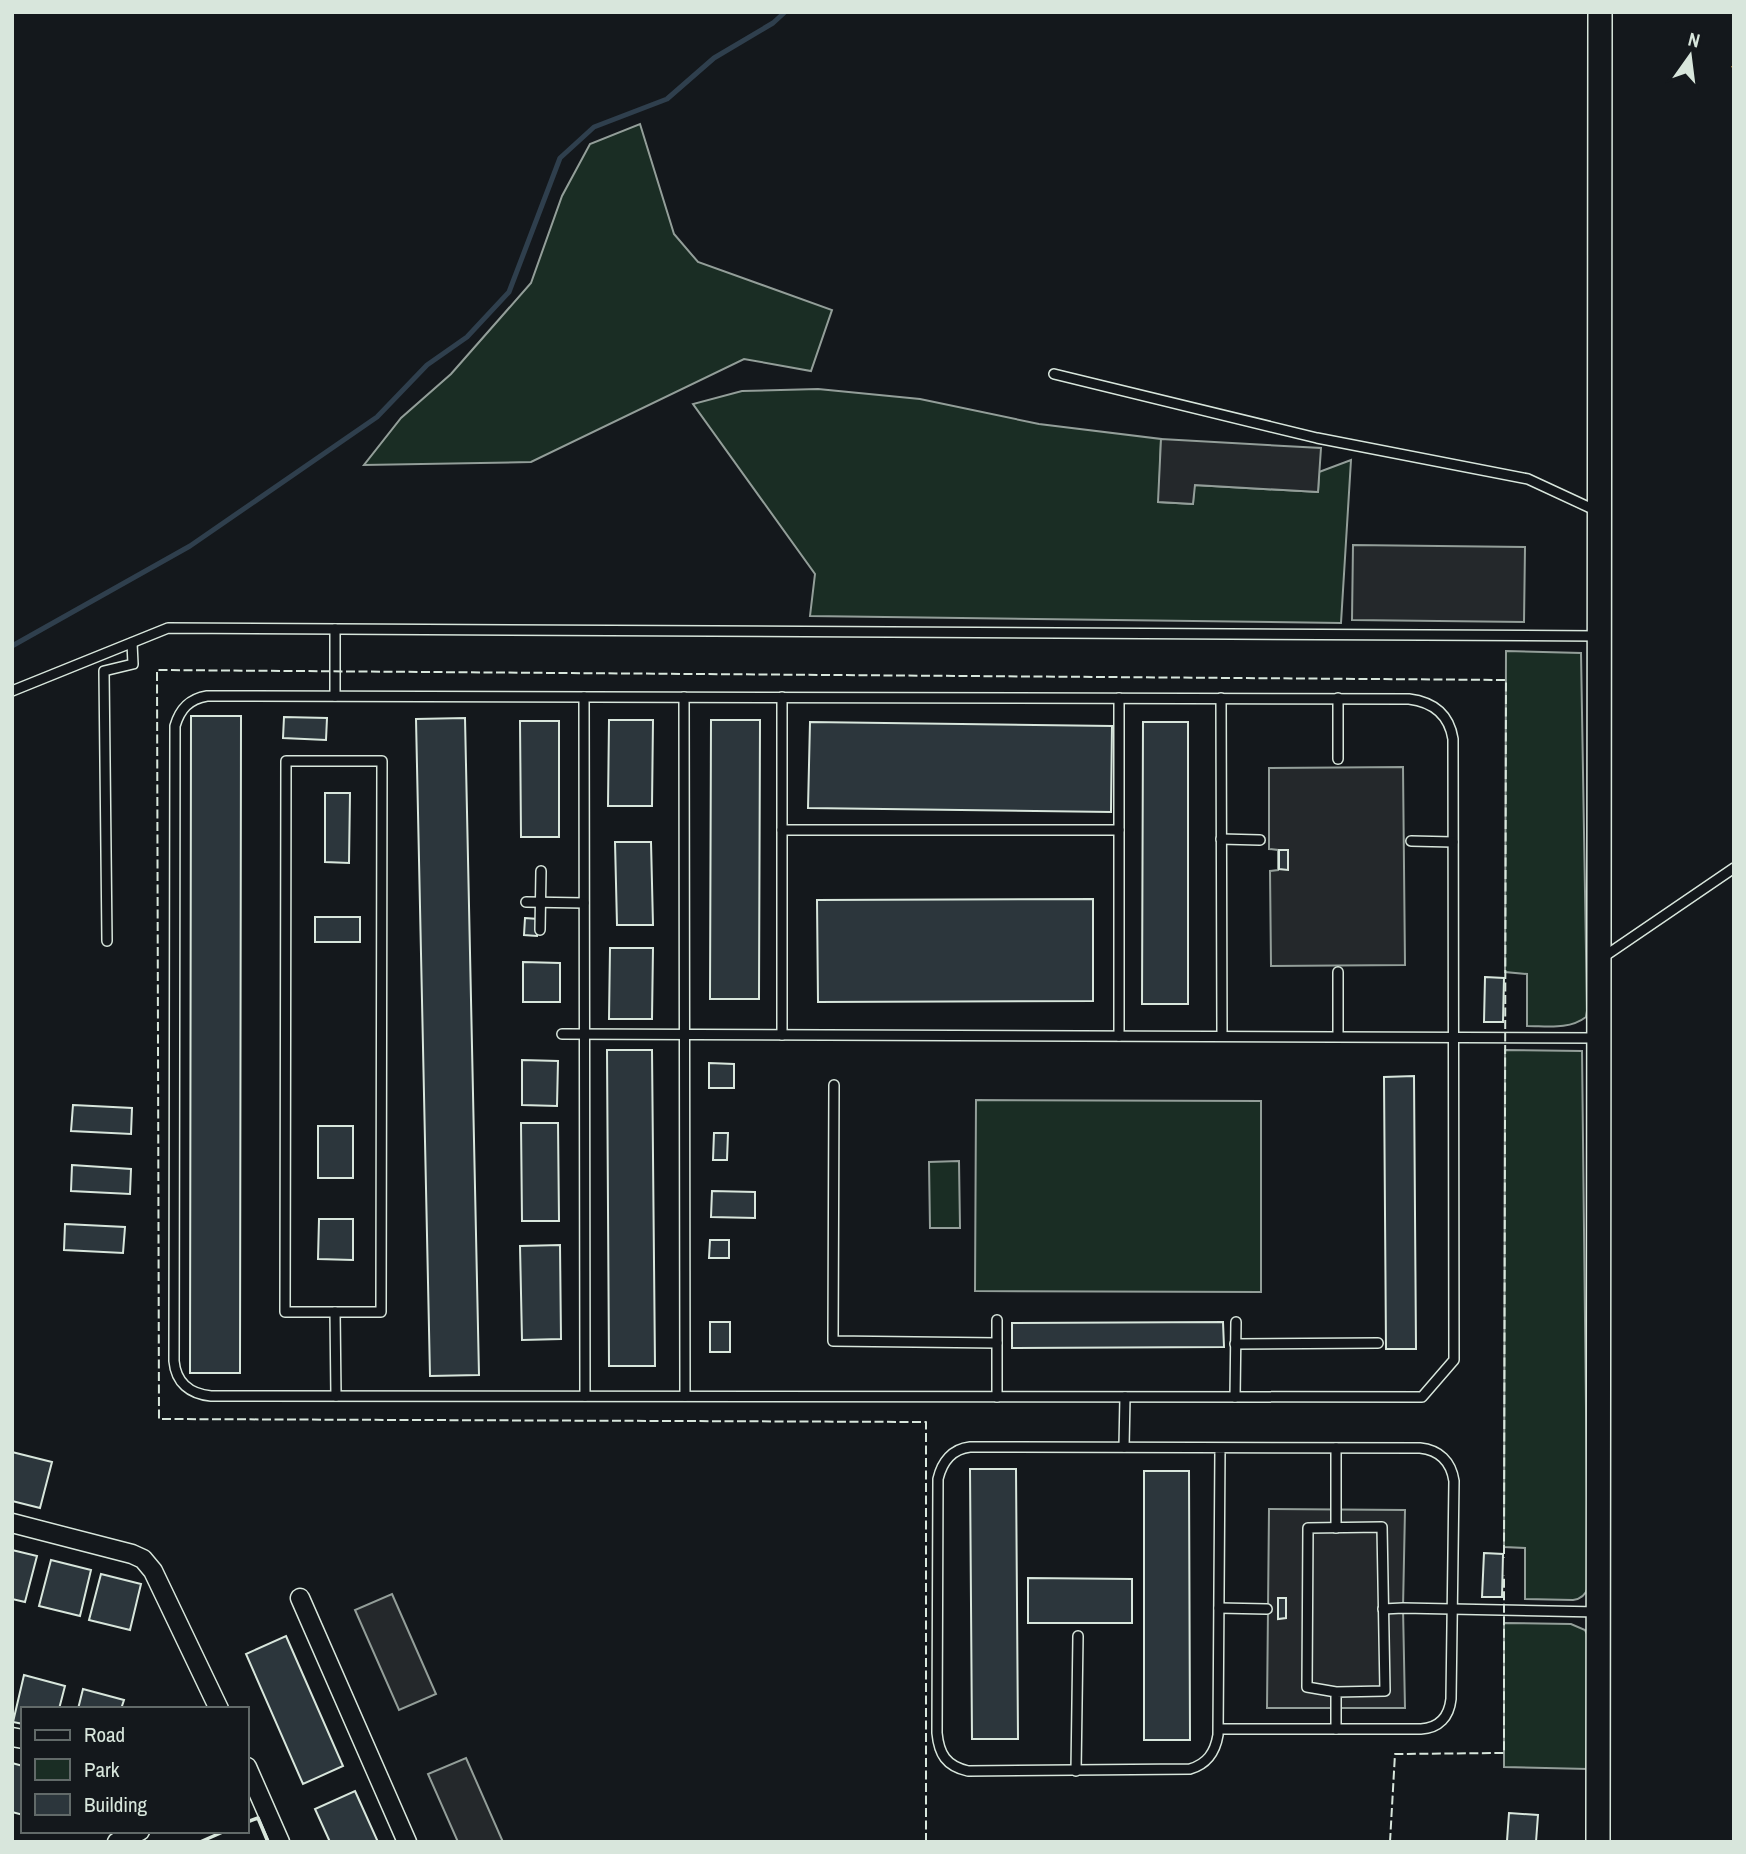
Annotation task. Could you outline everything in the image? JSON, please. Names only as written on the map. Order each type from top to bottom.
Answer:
[{"type":"main road","points":[[1598,1842],[1601,12]]},
{"type":"street","points":[[12,1523],[143,1559],[153,1571],[218,1707]]},
{"type":"street","points":[[300,1598],[407,1842]]},
{"type":"street","points":[[249,1779],[279,1842]]},
{"type":"street","points":[[117,1842],[136,1833]]},
{"type":"lane","points":[[1054,374],[1317,438],[1528,479],[1600,513]]},
{"type":"lane","points":[[12,691],[168,628],[1601,636]]},
{"type":"lane","points":[[335,629],[335,696]]},
{"type":"lane","points":[[107,941],[104,671],[133,664],[132,643]]},
{"type":"lane","points":[[201,697],[584,697],[1338,698],[1416,699],[1431,705],[1444,715],[1453,739],[1454,1360],[1422,1397],[336,1396],[204,1395],[190,1390],[180,1381],[174,1361],[175,726],[178,716],[185,706],[201,697]]},
{"type":"lane","points":[[584,697],[585,1396]]},
{"type":"lane","points":[[684,697],[685,1396]]},
{"type":"lane","points":[[782,697],[782,1035]]},
{"type":"lane","points":[[1119,698],[1119,1036]]},
{"type":"lane","points":[[1221,698],[1222,1036]]},
{"type":"lane","points":[[1338,698],[1338,759]]},
{"type":"lane","points":[[286,761],[382,761],[380,1312],[335,1312],[285,1312],[286,761]]},
{"type":"lane","points":[[782,830],[1119,830]]},
{"type":"lane","points":[[1221,839],[1260,839]]},
{"type":"lane","points":[[1411,841],[1454,842]]},
{"type":"lane","points":[[1598,961],[1734,868]]},
{"type":"lane","points":[[540,930],[541,871]]},
{"type":"lane","points":[[526,902],[584,903]]},
{"type":"lane","points":[[1338,972],[1338,1036]]},
{"type":"lane","points":[[562,1034],[1599,1038]]},
{"type":"lane","points":[[834,1085],[833,1341],[997,1343]]},
{"type":"lane","points":[[335,1312],[336,1396]]},
{"type":"lane","points":[[997,1320],[997,1396]]},
{"type":"lane","points":[[1235,1397],[1236,1322]]},
{"type":"lane","points":[[1235,1344],[1378,1343]]},
{"type":"lane","points":[[1124,1447],[1125,1397]]},
{"type":"lane","points":[[1219,1729],[1427,1729],[1442,1720],[1449,1711],[1451,1699],[1454,1481],[1447,1462],[1437,1452],[1426,1449],[1336,1448],[1124,1447],[964,1448],[948,1457],[938,1479],[937,1733],[939,1749],[947,1762],[968,1771],[1190,1769],[1208,1760],[1215,1748],[1219,1729],[1220,1448]]},
{"type":"lane","points":[[1336,1448],[1336,1528]]},
{"type":"lane","points":[[1382,1527],[1385,1690],[1336,1692],[1307,1687],[1308,1528],[1336,1528],[1382,1527]]},
{"type":"lane","points":[[1219,1608],[1267,1609]]},
{"type":"lane","points":[[1383,1609],[1599,1612]]},
{"type":"lane","points":[[1076,1771],[1078,1636]]},
{"type":"lane","points":[[1336,1692],[1336,1729]]},
{"type":"green space","points":[[640,124],[674,234],[698,262],[832,310],[811,371],[744,359],[531,462],[364,465],[401,418],[451,374],[531,283],[562,196],[590,144]]},
{"type":"green space","points":[[818,389],[920,399],[1039,424],[1161,439],[1159,502],[1193,504],[1194,485],[1318,492],[1319,472],[1351,460],[1341,623],[810,616],[815,574],[693,404],[742,391]]},
{"type":"green space","points":[[1506,651],[1581,653],[1587,1011],[1586,1017],[1565,1026],[1527,1026],[1527,974],[1505,972]]},
{"type":"green space","points":[[1505,1050],[1582,1051],[1588,1587],[1583,1596],[1573,1600],[1525,1599],[1525,1548],[1504,1547]]},
{"type":"green space","points":[[976,1100],[1261,1101],[1261,1292],[975,1291]]},
{"type":"green space","points":[[959,1161],[960,1228],[930,1228],[929,1162]]},
{"type":"green space","points":[[1504,1623],[1571,1624],[1585,1630],[1588,1636],[1588,1769],[1504,1767]]},
{"type":"shaded area","points":[[1161,439],[1321,448],[1318,492],[1195,485],[1193,504],[1158,502]]},
{"type":"shaded area","points":[[1353,545],[1525,547],[1524,622],[1352,620]]},
{"type":"shaded area","points":[[1403,767],[1405,965],[1271,966],[1270,871],[1278,870],[1278,850],[1269,849],[1269,768]]},
{"type":"shaded area","points":[[1269,1509],[1405,1510],[1405,1708],[1267,1708]]},
{"type":"shaded area","points":[[392,1594],[436,1694],[399,1710],[355,1610]]},
{"type":"shaded area","points":[[466,1758],[503,1842],[458,1842],[428,1774]]},
{"type":"building","points":[[191,716],[241,716],[240,1373],[190,1373]]},
{"type":"building","points":[[284,717],[327,718],[326,740],[283,738]]},
{"type":"building","points":[[465,718],[479,1375],[430,1376],[416,719]]},
{"type":"building","points":[[609,720],[653,720],[652,806],[608,806]]},
{"type":"building","points":[[711,720],[760,720],[759,999],[710,999]]},
{"type":"building","points":[[520,721],[559,721],[559,837],[521,837]]},
{"type":"building","points":[[810,722],[1112,726],[1111,812],[808,808]]},
{"type":"building","points":[[1143,722],[1188,722],[1188,1004],[1142,1004]]},
{"type":"building","points":[[325,793],[350,793],[349,863],[325,862]]},
{"type":"building","points":[[615,842],[651,842],[653,925],[617,925]]},
{"type":"building","points":[[1279,850],[1288,850],[1288,870],[1279,869]]},
{"type":"building","points":[[1093,899],[1093,1001],[818,1002],[817,900]]},
{"type":"building","points":[[315,917],[360,917],[360,942],[315,942]]},
{"type":"building","points":[[525,918],[538,919],[537,936],[524,935]]},
{"type":"building","points":[[610,948],[653,948],[652,1019],[609,1019]]},
{"type":"building","points":[[523,962],[560,963],[560,1002],[523,1002]]},
{"type":"building","points":[[1485,977],[1504,978],[1503,1022],[1484,1022]]},
{"type":"building","points":[[607,1050],[652,1050],[655,1366],[609,1366]]},
{"type":"building","points":[[522,1060],[558,1061],[557,1106],[522,1105]]},
{"type":"building","points":[[709,1063],[734,1064],[734,1088],[709,1088]]},
{"type":"building","points":[[1414,1076],[1416,1349],[1386,1349],[1384,1077]]},
{"type":"building","points":[[73,1105],[132,1108],[131,1134],[71,1131]]},
{"type":"building","points":[[521,1123],[558,1123],[559,1221],[522,1221]]},
{"type":"building","points":[[318,1126],[353,1126],[353,1178],[318,1178]]},
{"type":"building","points":[[714,1133],[728,1133],[727,1160],[713,1160]]},
{"type":"building","points":[[72,1165],[131,1169],[130,1194],[71,1191]]},
{"type":"building","points":[[712,1191],[755,1192],[755,1218],[711,1217]]},
{"type":"building","points":[[319,1219],[353,1219],[353,1260],[318,1259]]},
{"type":"building","points":[[65,1224],[125,1227],[123,1253],[64,1250]]},
{"type":"building","points":[[710,1240],[729,1240],[729,1258],[709,1258]]},
{"type":"building","points":[[560,1245],[561,1339],[522,1340],[520,1246]]},
{"type":"building","points":[[710,1322],[730,1322],[730,1352],[710,1352]]},
{"type":"building","points":[[1223,1322],[1224,1347],[1012,1348],[1012,1323]]},
{"type":"building","points":[[12,1452],[52,1462],[40,1508],[12,1501]]},
{"type":"building","points":[[970,1469],[1016,1469],[1018,1739],[972,1739]]},
{"type":"building","points":[[1144,1471],[1189,1471],[1190,1740],[1144,1740]]},
{"type":"building","points":[[12,1550],[37,1556],[25,1602],[12,1599]]},
{"type":"building","points":[[1484,1553],[1503,1554],[1502,1597],[1482,1597]]},
{"type":"building","points":[[51,1560],[91,1570],[80,1616],[39,1606]]},
{"type":"building","points":[[101,1574],[141,1584],[130,1630],[89,1620]]},
{"type":"building","points":[[1028,1578],[1132,1579],[1132,1623],[1028,1623]]},
{"type":"building","points":[[1278,1598],[1286,1598],[1286,1618],[1278,1619]]},
{"type":"building","points":[[286,1636],[343,1766],[303,1784],[246,1654]]},
{"type":"building","points":[[24,1675],[65,1686],[60,1707],[21,1707],[21,1724],[13,1722]]},
{"type":"building","points":[[83,1689],[124,1700],[122,1707],[78,1707]]},
{"type":"building","points":[[12,1763],[21,1765],[21,1814],[12,1812]]},
{"type":"building","points":[[355,1791],[378,1842],[330,1842],[315,1809]]},
{"type":"building","points":[[1509,1813],[1538,1815],[1536,1842],[1507,1841]]},
{"type":"waterway","points":[[12,646],[190,546],[377,417],[427,365],[467,337],[509,292],[560,158],[594,127],[667,99],[714,58],[773,23],[785,12]]},
{"type":"fence","points":[[926,1842],[926,1422],[159,1419],[157,670],[1506,680],[1504,1558]]},
{"type":"fence","points":[[1390,1842],[1395,1754],[1504,1753],[1504,1575]]},
{"type":"wall","points":[[248,1822],[258,1818],[268,1842]]},
{"type":"wall","points":[[200,1842],[220,1833]]}]
